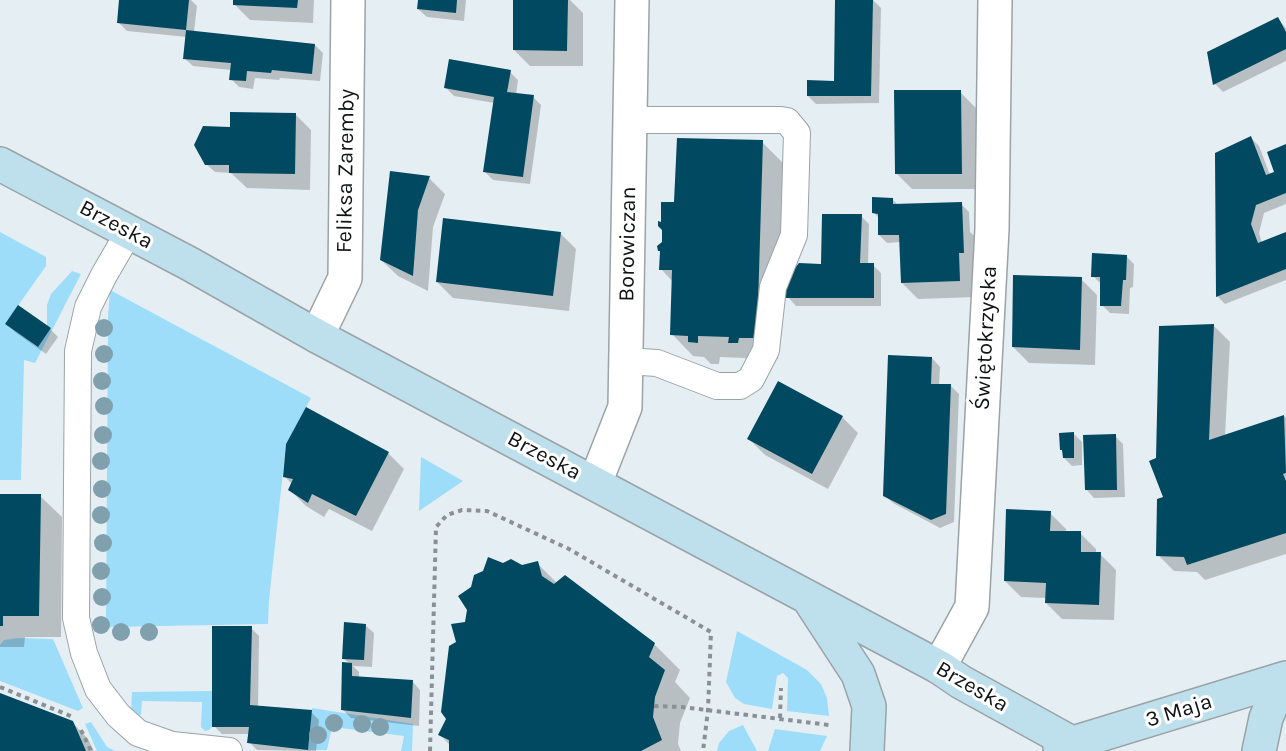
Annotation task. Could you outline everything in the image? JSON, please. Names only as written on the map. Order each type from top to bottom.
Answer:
[{"type":"street","name":"Feliksa Zaremby","points":[[316,336],[345,278],[348,0]]},
{"type":"street","name":"Borowiczan","points":[[595,483],[626,407],[632,0]]},
{"type":"street","name":"Świętokrzyska","points":[[939,667],[972,607],[992,229],[995,0]]},
{"type":"street","name":"Brzeska","points":[[0,164],[129,232],[316,336],[939,667],[1080,748]]},
{"type":"street","points":[[808,598],[858,674],[869,706],[867,751]]},
{"type":"street","name":"3 Maja","points":[[1041,751],[1080,748],[1286,678]]},
{"type":"street","points":[[1259,751],[1266,717],[1271,706],[1286,688]]},
{"type":"lane","points":[[626,361],[657,363],[717,386],[740,386],[751,380],[766,350],[773,287],[794,235],[797,132],[787,121],[781,120],[630,120]]},
{"type":"lane","points":[[129,232],[88,307],[78,351],[76,618],[84,653],[98,689],[118,715],[131,727],[138,733],[172,746],[230,751]]},
{"type":"path","points":[[430,751],[436,527],[447,515],[462,510],[487,511],[569,549],[711,632],[708,710],[703,751]]},
{"type":"path","points":[[0,687],[76,718]]},
{"type":"path","points":[[780,718],[781,688]]},
{"type":"path","points":[[654,705],[837,725]]},
{"type":"path","points":[[80,726],[91,751]]},
{"type":"shaded area","points":[[0,232],[46,257],[46,266],[5,324],[37,347],[51,328],[47,325],[47,305],[51,294],[72,271],[81,274],[35,363],[24,360],[21,480],[0,480]]},
{"type":"shaded area","points":[[110,290],[311,398],[286,444],[268,624],[106,627]]},
{"type":"shaded area","points":[[421,457],[463,481],[419,511]]},
{"type":"shaded area","points":[[737,631],[807,670],[821,684],[827,698],[829,716],[787,711],[788,678],[783,673],[777,676],[772,709],[744,704],[735,698],[726,682]]},
{"type":"shaded area","points":[[53,639],[83,708],[78,711],[0,681],[0,645],[4,640]]},
{"type":"shaded area","points":[[212,691],[212,727],[205,731],[201,727],[202,702],[142,701],[141,715],[135,716],[131,711],[132,692]]},
{"type":"shaded area","points":[[312,708],[413,724],[412,751],[401,751],[404,736],[332,727],[327,750],[308,750]]},
{"type":"shaded area","points":[[91,722],[107,747],[115,751],[97,751],[85,724]]},
{"type":"shaded area","points":[[743,725],[757,751],[717,751],[719,743],[729,731]]},
{"type":"shaded area","points":[[775,729],[827,736],[820,751],[768,751]]},
{"type":"building","points":[[119,0],[189,0],[186,30],[117,23]]},
{"type":"building","points":[[233,0],[298,0],[297,8],[233,5]]},
{"type":"building","points":[[418,0],[457,0],[456,13],[417,9]]},
{"type":"building","points":[[513,0],[568,0],[567,51],[513,50]]},
{"type":"building","points":[[835,0],[873,0],[871,96],[807,96],[807,80],[834,81]]},
{"type":"building","points":[[1278,17],[1286,32],[1286,49],[1213,85],[1207,52]]},
{"type":"building","points":[[186,30],[315,44],[312,74],[272,70],[271,73],[247,71],[246,81],[229,80],[231,63],[183,59]]},
{"type":"building","points":[[449,59],[511,70],[507,92],[534,95],[523,177],[483,172],[494,97],[444,88]]},
{"type":"building","points":[[894,90],[961,90],[962,174],[895,174]]},
{"type":"building","points":[[230,112],[296,113],[295,174],[229,173],[229,165],[205,165],[194,145],[203,126],[230,127]]},
{"type":"building","points":[[1251,136],[1266,175],[1274,172],[1267,152],[1286,144],[1286,193],[1256,205],[1251,224],[1258,243],[1286,232],[1286,269],[1216,297],[1215,153]]},
{"type":"building","points":[[677,138],[763,140],[757,338],[739,338],[738,343],[728,343],[729,337],[698,336],[698,343],[688,342],[688,336],[670,335],[672,270],[659,270],[660,251],[657,246],[662,242],[662,230],[658,226],[658,221],[661,222],[661,202],[674,202]]},
{"type":"building","points":[[390,171],[430,176],[418,210],[413,276],[380,260]]},
{"type":"building","points":[[872,197],[893,198],[893,204],[962,202],[964,253],[959,253],[960,281],[901,283],[899,235],[878,235],[878,214],[872,213]]},
{"type":"building","points":[[822,214],[862,214],[860,263],[874,263],[874,298],[786,298],[786,279],[799,263],[821,264]]},
{"type":"building","points":[[443,218],[561,232],[553,296],[436,282]]},
{"type":"building","points":[[1092,253],[1127,255],[1126,280],[1123,280],[1121,306],[1100,306],[1100,277],[1091,277]]},
{"type":"building","points":[[1013,275],[1082,277],[1080,350],[1012,347]]},
{"type":"building","points":[[18,305],[51,328],[38,347],[5,324]]},
{"type":"building","points":[[1214,324],[1209,440],[1284,415],[1286,473],[1283,474],[1286,481],[1286,533],[1187,565],[1184,557],[1156,556],[1157,499],[1163,497],[1149,461],[1156,458],[1159,326]]},
{"type":"building","points":[[888,355],[932,357],[931,384],[951,384],[946,514],[931,520],[883,496]]},
{"type":"building","points":[[778,381],[843,416],[812,474],[747,439]]},
{"type":"building","points":[[306,407],[389,452],[356,516],[312,494],[308,503],[288,490],[293,479],[283,477],[286,444]]},
{"type":"building","points":[[1074,432],[1074,458],[1063,458],[1059,433]]},
{"type":"building","points":[[1116,434],[1117,490],[1085,490],[1083,435]]},
{"type":"building","points":[[0,494],[41,494],[39,616],[3,616],[3,626],[0,626]]},
{"type":"building","points":[[1006,509],[1051,511],[1050,531],[1081,531],[1081,552],[1101,552],[1099,605],[1045,603],[1046,583],[1004,581]]},
{"type":"building","points":[[488,557],[503,563],[511,559],[522,565],[538,561],[542,576],[554,584],[565,575],[655,643],[649,657],[665,670],[655,697],[653,717],[662,740],[641,751],[449,751],[449,740],[438,735],[446,719],[441,712],[449,646],[456,642],[451,624],[465,622],[467,610],[458,596],[471,587],[474,575],[483,571]]},
{"type":"building","points":[[344,622],[366,624],[364,660],[342,659]]},
{"type":"building","points":[[212,626],[252,626],[250,705],[312,710],[308,750],[247,743],[249,727],[212,727]]},
{"type":"building","points":[[342,662],[352,663],[352,676],[413,680],[411,718],[341,710]]},
{"type":"building","points":[[0,693],[73,721],[86,751],[0,751]]}]
